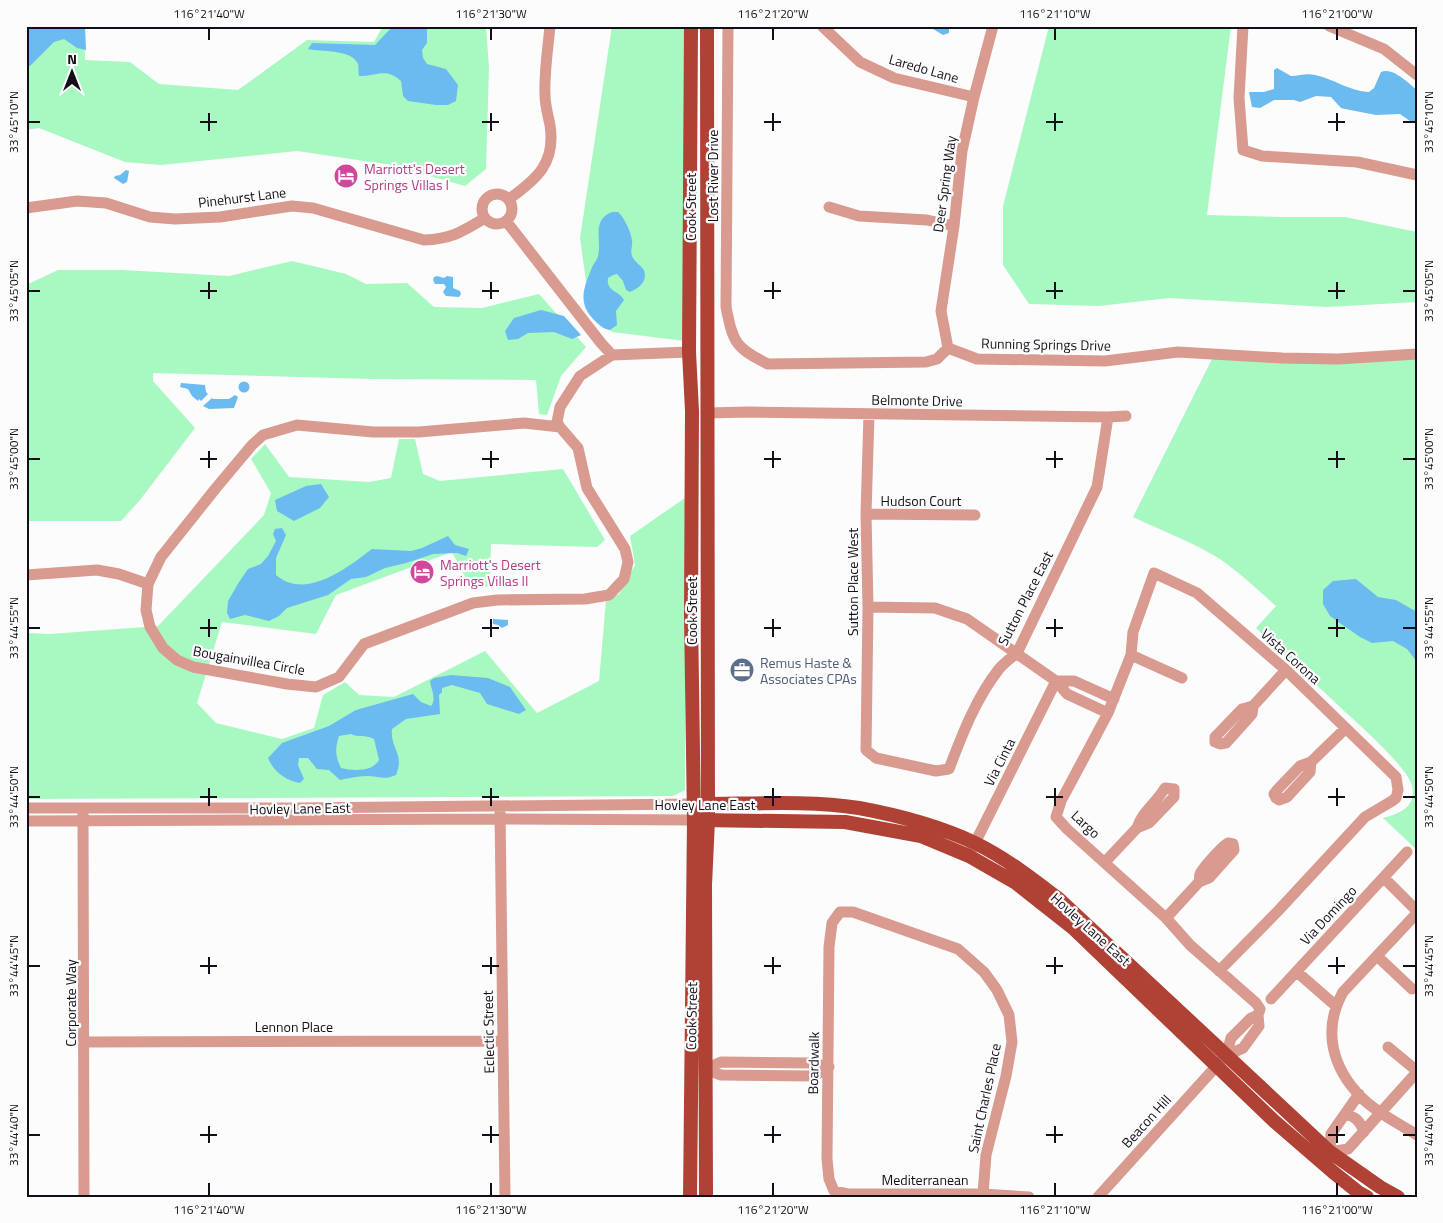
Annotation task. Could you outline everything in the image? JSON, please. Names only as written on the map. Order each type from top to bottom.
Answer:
[{"type":"main road","name":"Cook Street","points":[[690,1197],[691,1026],[700,820],[691,534],[691,26]]},
{"type":"main road","name":"Cook Street","points":[[700,804],[707,639],[707,26]]},
{"type":"main road","points":[[690,352],[697,353],[707,413]]},
{"type":"main road","points":[[691,534],[696,563],[698,626],[699,632],[707,639]]},
{"type":"main road","name":"Hovley Lane East","points":[[700,804],[790,804],[858,808],[906,819],[975,843],[1037,882],[1060,900],[1160,992],[1274,1121],[1326,1157],[1398,1197]]},
{"type":"main road","name":"Cook Street","points":[[700,820],[705,885],[706,1197]]},
{"type":"main road","name":"Hovley Lane East","points":[[700,820],[845,822],[921,836],[968,856],[1016,884],[1073,928],[1221,1060]]},
{"type":"main road","points":[[691,1026],[699,1056],[705,1069]]},
{"type":"main road","name":"Hovley Lane East","points":[[1326,1157],[1358,1192],[1367,1197]]},
{"type":"street","points":[[508,199],[542,172],[551,154],[550,127],[545,96],[550,26]]},
{"type":"street","name":"Lost River Drive","points":[[728,26],[726,307],[730,326],[736,341],[747,354],[768,364],[926,362],[936,359],[948,348]]},
{"type":"street","name":"Laredo Lane","points":[[822,26],[860,62],[894,78],[974,97]]},
{"type":"street","name":"Deer Spring Way","points":[[948,348],[941,312],[954,226],[962,151],[993,26]]},
{"type":"street","points":[[1243,26],[1239,98],[1243,150],[1262,156],[1357,162],[1417,175]]},
{"type":"street","points":[[1328,26],[1384,49],[1417,75]]},
{"type":"street","points":[[496,194],[505,196],[508,199],[512,213],[506,221],[493,224],[485,218],[482,205],[487,197],[496,194]]},
{"type":"street","name":"Pinehurst Lane","points":[[26,208],[77,201],[106,203],[150,217],[175,219],[220,217],[292,206],[313,208],[424,240],[442,239],[459,234],[485,218]]},
{"type":"street","points":[[830,207],[859,216],[927,220],[954,226]]},
{"type":"street","points":[[506,221],[612,355]]},
{"type":"street","name":"Running Springs Drive","points":[[948,348],[977,359],[1095,361],[1178,352],[1338,359],[1417,354]]},
{"type":"street","points":[[560,427],[557,422],[560,407],[580,376],[612,355],[690,352]]},
{"type":"street","name":"Belmonte Drive","points":[[707,413],[1126,416]]},
{"type":"street","name":"Sutton Place West","points":[[868,414],[866,750],[876,758]]},
{"type":"street","name":"Sutton Place East","points":[[876,758],[936,771],[949,769],[962,734],[983,693],[1000,668],[1017,653],[1097,487],[1108,417]]},
{"type":"street","name":"Bougainvillea Circle","points":[[524,423],[560,427],[578,448],[587,488],[625,549],[628,562],[624,579],[609,596],[585,599],[497,600],[473,603],[364,644],[339,677],[316,687],[287,684],[193,667],[177,660],[163,648],[150,628],[146,610],[148,584],[161,557],[234,466],[252,445],[264,435],[297,425],[372,432],[419,432],[524,423]]},
{"type":"street","name":"Hudson Court","points":[[866,514],[975,515]]},
{"type":"street","points":[[26,575],[97,570],[119,574],[148,584]]},
{"type":"street","name":"Largo","points":[[1154,573],[1133,632],[1131,654],[1114,699],[1061,801],[1056,817],[1138,895],[1166,918],[1190,945],[1260,1009],[1258,1015],[1250,1018],[1231,1038],[1221,1060]]},
{"type":"street","name":"Vista Corona","points":[[1154,573],[1197,593],[1286,670],[1396,777],[1398,794],[1392,802],[1365,817],[1278,911],[1219,971]]},
{"type":"street","points":[[868,607],[935,608],[967,619],[1056,680],[1067,694],[1108,713]]},
{"type":"street","points":[[1131,654],[1182,678]]},
{"type":"street","points":[[1253,706],[1286,670]]},
{"type":"street","points":[[1056,680],[1074,680],[1114,699]]},
{"type":"street","name":"Via Cinta","points":[[968,856],[1056,680]]},
{"type":"street","points":[[1311,762],[1346,728]]},
{"type":"street","name":"Hovley Lane East","points":[[26,808],[294,808],[700,804]]},
{"type":"street","points":[[413,819],[414,816],[422,813],[456,806]]},
{"type":"street","name":"Eclectic Street","points":[[500,806],[505,1197]]},
{"type":"street","name":"Corporate Way","points":[[83,808],[84,1197]]},
{"type":"street","points":[[242,820],[248,814],[294,808]]},
{"type":"street","name":"Hovley Lane East","points":[[26,821],[700,820]]},
{"type":"street","points":[[1105,862],[1137,828]]},
{"type":"street","name":"Via Domingo","points":[[1271,999],[1407,852]]},
{"type":"street","points":[[1384,878],[1417,912],[1343,992],[1336,1006],[1331,1034],[1338,1066],[1359,1094],[1382,1113],[1417,1134]]},
{"type":"street","points":[[1166,918],[1199,882]]},
{"type":"street","name":"Saint Charles Place","points":[[829,947],[832,924],[840,912],[853,912],[920,934],[958,949],[984,972],[997,990],[1009,1014],[1012,1042],[1006,1076],[986,1155],[983,1194]]},
{"type":"street","name":"Boardwalk","points":[[829,947],[827,1160],[829,1179]]},
{"type":"street","points":[[1376,956],[1412,989]]},
{"type":"street","points":[[1296,972],[1336,1006]]},
{"type":"street","name":"Lennon Place","points":[[85,1042],[504,1041]]},
{"type":"street","points":[[1326,1157],[1348,1148],[1382,1113],[1417,1072],[1388,1047]]},
{"type":"street","name":"Beacon Hill","points":[[1098,1197],[1221,1060]]},
{"type":"street","points":[[705,1069],[721,1062],[812,1063],[829,1067]]},
{"type":"street","points":[[1326,1157],[1330,1134],[1359,1094]]},
{"type":"street","points":[[1345,1114],[1359,1121],[1364,1132]]},
{"type":"street","name":"Mediterranean","points":[[829,1179],[834,1191],[848,1194],[983,1194],[1029,1197]]},
{"type":"green space","points":[[26,26],[84,26],[85,60],[130,62],[159,84],[238,90],[307,40],[374,42],[383,26],[486,26],[489,68],[486,169],[465,186],[391,165],[297,151],[161,165],[125,162],[39,128],[26,130]]},
{"type":"green space","points":[[612,26],[685,26],[685,341],[612,332],[590,310],[580,238]]},
{"type":"green space","points":[[1049,26],[1231,26],[1207,215],[1345,217],[1417,232],[1417,302],[1327,307],[1169,298],[1099,306],[1029,304],[1003,265],[1003,206]]},
{"type":"green space","points":[[292,261],[346,274],[366,284],[407,283],[434,307],[482,308],[539,294],[586,347],[561,376],[547,415],[539,414],[536,380],[372,379],[153,373],[153,381],[195,428],[140,500],[121,521],[26,521],[26,285],[58,270],[122,270],[229,276]]},
{"type":"green space","points":[[1213,357],[1417,357],[1417,850],[1383,818],[1401,812],[1412,799],[1412,786],[1401,768],[1380,745],[1256,628],[1276,606],[1220,559],[1133,517]]},
{"type":"green space","points":[[399,439],[415,439],[423,474],[440,481],[563,469],[605,540],[597,547],[491,544],[490,586],[471,588],[452,552],[336,595],[316,634],[222,622],[197,703],[216,723],[282,739],[314,728],[323,695],[345,682],[359,695],[394,697],[485,651],[537,713],[599,681],[606,601],[619,594],[635,565],[630,536],[685,498],[685,790],[673,796],[26,799],[26,633],[50,634],[158,626],[264,515],[271,493],[251,459],[265,444],[289,477],[369,482],[391,478]]},
{"type":"water","points":[[26,26],[85,26],[86,50],[77,48],[64,39],[54,42],[30,66],[26,67]]},
{"type":"water","points":[[393,26],[427,26],[427,43],[422,50],[423,58],[427,64],[446,69],[458,85],[456,101],[448,105],[436,105],[408,101],[403,96],[401,81],[391,74],[381,73],[359,76],[358,64],[355,59],[343,53],[308,49],[312,43],[375,45]]},
{"type":"water","points":[[928,26],[949,26],[949,33],[943,35]]},
{"type":"water","points":[[1277,68],[1291,76],[1315,75],[1369,92],[1374,88],[1381,72],[1390,72],[1400,76],[1417,90],[1417,122],[1410,121],[1400,114],[1376,115],[1341,108],[1331,97],[1316,96],[1300,102],[1294,100],[1274,100],[1260,108],[1252,107],[1249,92],[1264,92],[1274,89],[1274,70]]},
{"type":"water","points":[[126,170],[129,171],[127,182],[123,184],[114,178],[115,176],[120,175]]},
{"type":"water","points":[[612,212],[618,212],[627,225],[632,240],[632,256],[645,272],[645,278],[638,288],[630,292],[626,290],[623,281],[617,274],[608,278],[609,286],[624,300],[616,311],[617,325],[610,330],[601,326],[589,314],[584,302],[584,290],[598,256],[599,225]]},
{"type":"water","points":[[437,276],[444,278],[447,276],[453,277],[453,288],[460,291],[459,297],[446,296],[443,292],[446,287],[444,284],[435,284],[433,280]]},
{"type":"water","points":[[541,310],[564,316],[581,335],[572,339],[554,332],[528,333],[518,339],[508,340],[505,331],[514,318]]},
{"type":"water","points":[[244,381],[250,387],[244,393],[238,387]]},
{"type":"water","points":[[181,383],[205,385],[208,394],[201,401],[199,399],[198,401],[188,389],[180,387]]},
{"type":"water","points":[[235,395],[238,397],[234,408],[209,409],[203,406],[212,398],[229,399]]},
{"type":"water","points":[[321,484],[329,497],[320,508],[294,521],[277,511],[275,500],[306,486]]},
{"type":"water","points":[[282,528],[286,535],[276,558],[276,575],[288,582],[300,584],[313,583],[339,572],[372,549],[411,551],[448,536],[455,545],[469,549],[466,556],[457,553],[433,554],[385,568],[366,577],[351,579],[328,595],[287,608],[279,616],[269,621],[245,615],[230,619],[227,613],[228,601],[248,569],[261,564],[268,556],[276,541],[273,534],[275,529]]},
{"type":"water","points":[[1356,579],[1378,597],[1396,600],[1417,612],[1417,662],[1407,649],[1393,641],[1372,643],[1330,616],[1323,604],[1323,590],[1333,581]]},
{"type":"water","points":[[493,619],[508,620],[508,625],[502,628],[493,624]]},
{"type":"water","points":[[451,675],[488,678],[510,687],[526,710],[519,714],[487,704],[480,693],[452,685],[442,688],[442,692],[439,695],[440,714],[406,719],[392,729],[393,742],[399,761],[396,775],[392,777],[365,776],[340,780],[329,770],[317,769],[308,758],[299,758],[298,765],[304,779],[300,783],[285,778],[270,763],[268,758],[282,743],[329,726],[356,710],[413,694],[421,702],[431,706],[434,697],[430,681],[434,678]],"holes":[[[354,735],[374,739],[379,760],[372,767],[357,770],[341,768],[336,752],[339,736]]]},
{"type":"place","name":"Marriott's Desert Springs Villas I","points":[[346,176]]},
{"type":"place","name":"Marriott's Desert Springs Villas II","points":[[422,572]]},
{"type":"place","name":"Remus Haste & Associates CPAs","points":[[742,670]]}]
